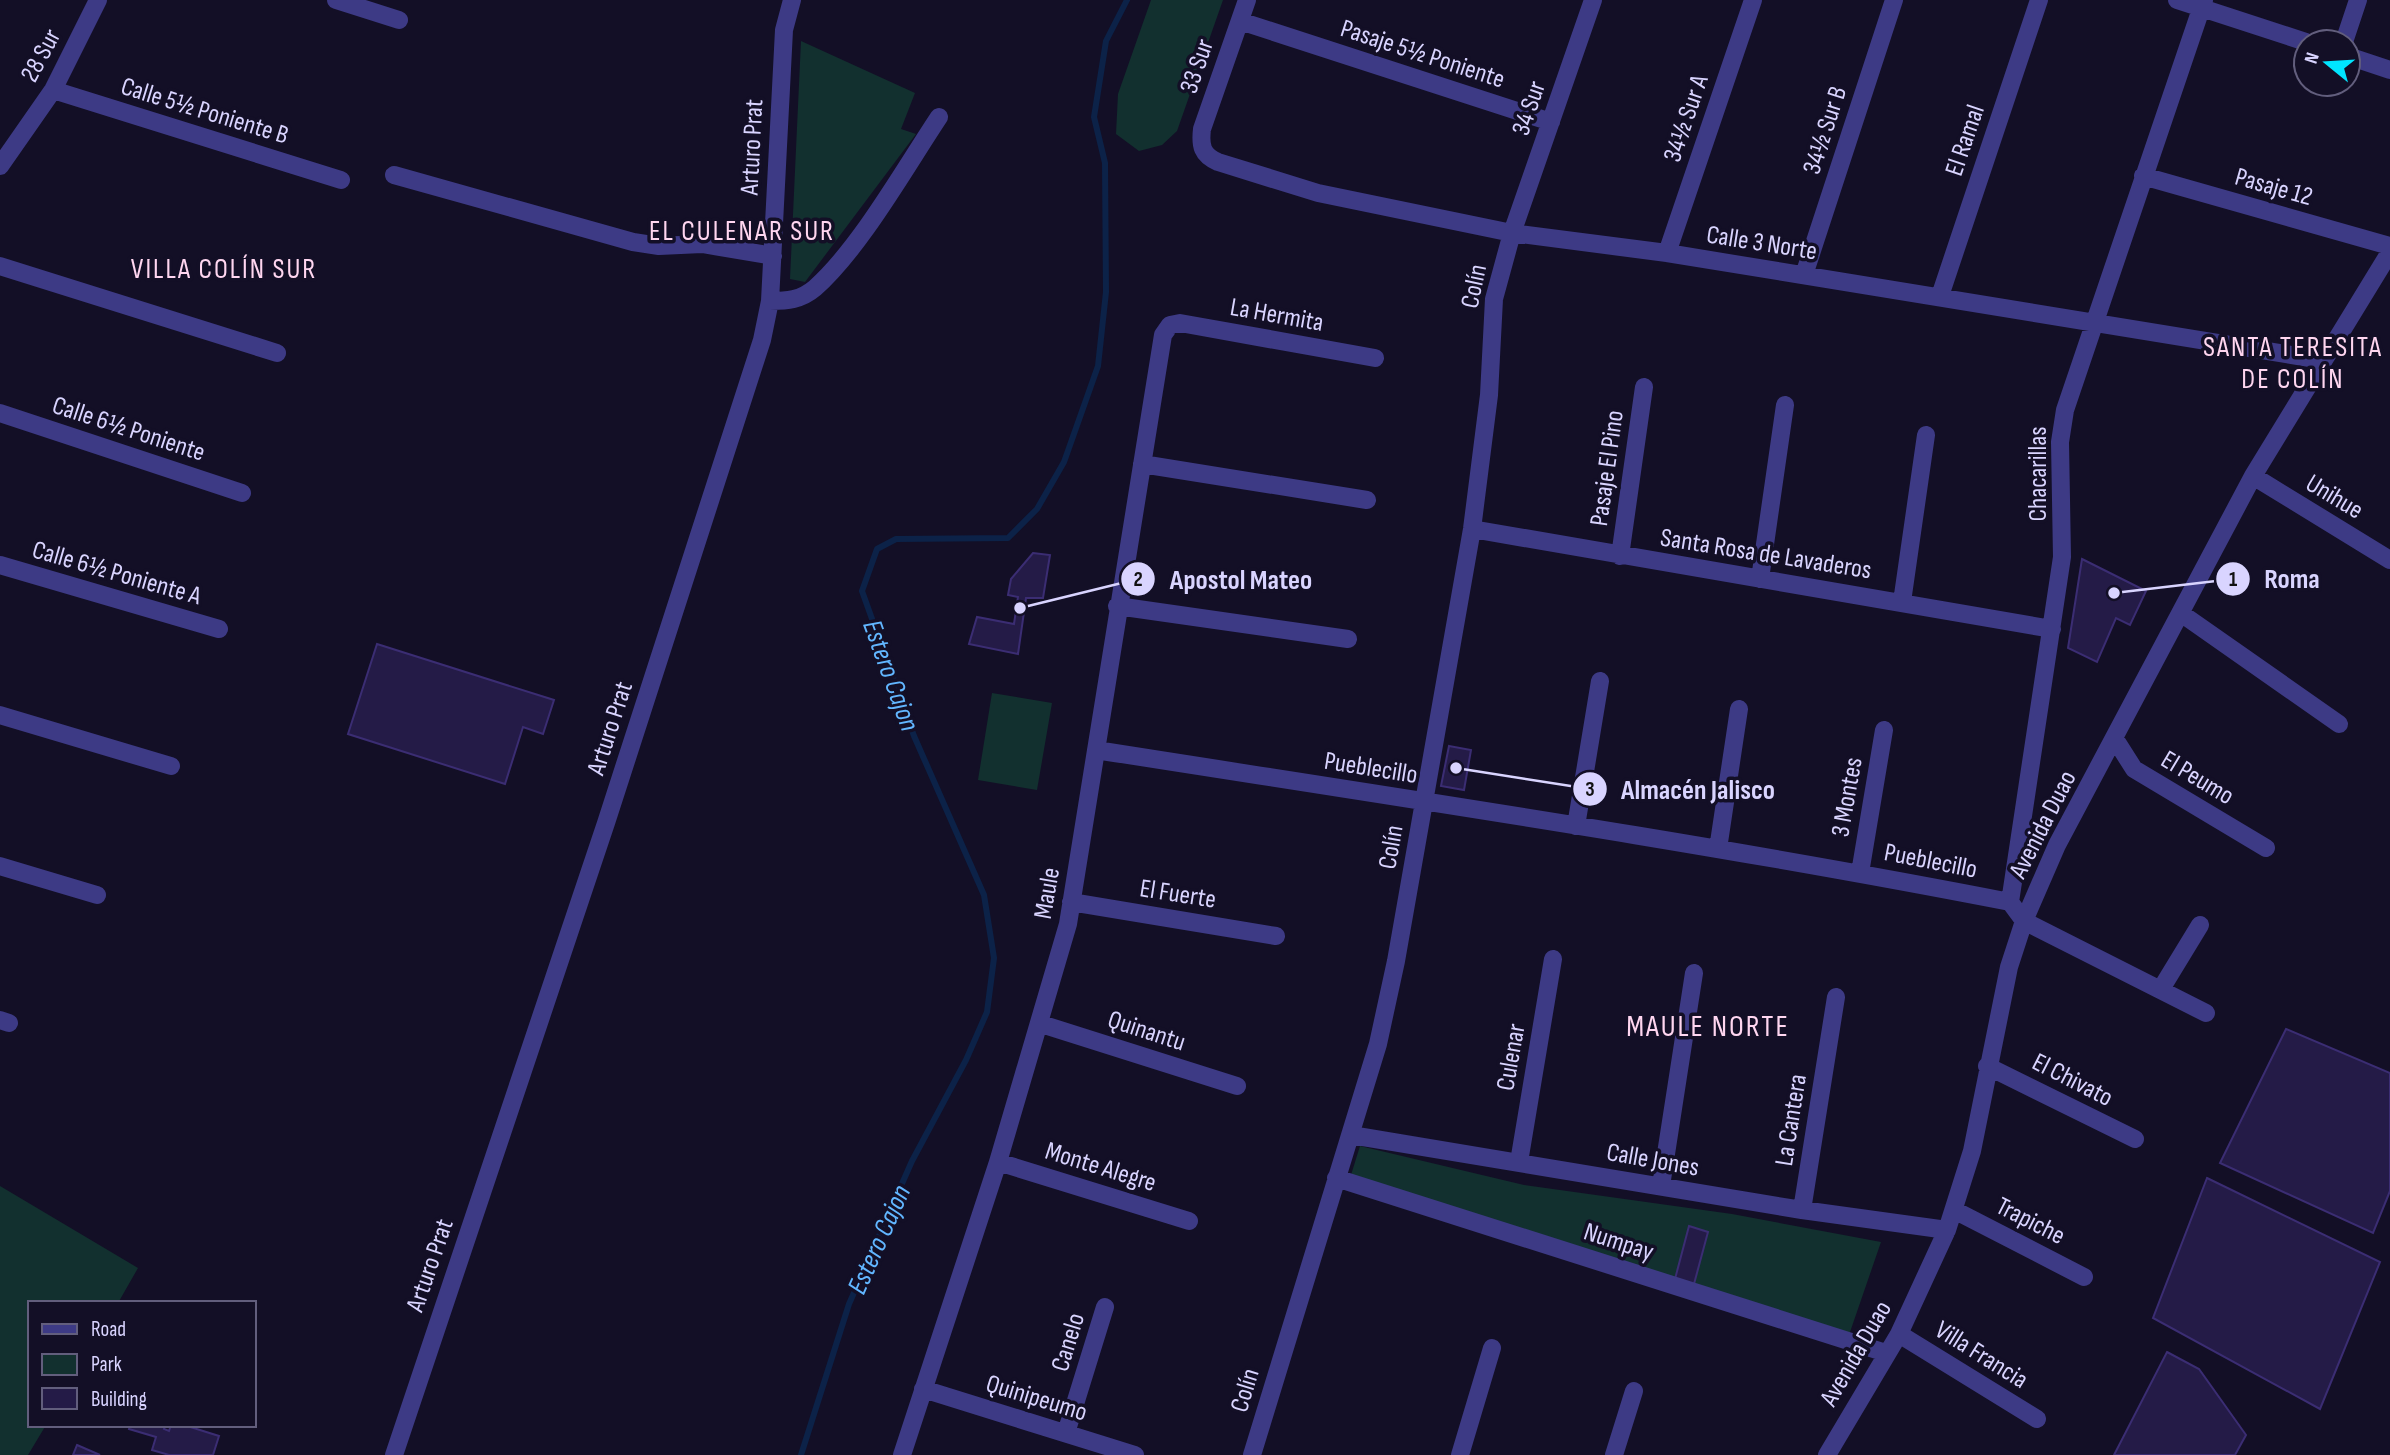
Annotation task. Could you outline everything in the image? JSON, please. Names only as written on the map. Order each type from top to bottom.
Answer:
[{"type":"street","points":[[335,0],[399,20]]},
{"type":"street","name":"Arturo Prat","points":[[394,1455],[606,823],[762,340],[770,301],[783,30],[792,0]]},
{"type":"street","name":"33 Sur","points":[[1202,149],[1202,129],[1247,0]]},
{"type":"street","name":"34 Sur","points":[[1512,233],[1593,0]]},
{"type":"street","name":"34½ Sur A","points":[[1667,253],[1753,0]]},
{"type":"street","name":"34½ Sur B","points":[[1804,275],[1894,0]]},
{"type":"street","name":"El Ramal","points":[[1940,296],[2039,0]]},
{"type":"street","points":[[2177,0],[2202,4],[2292,37]]},
{"type":"street","points":[[2349,28],[2358,0]]},
{"type":"street","name":"28 Sur","points":[[3,153],[53,90],[96,1]]},
{"type":"street","name":"Chacarillas","points":[[2010,902],[2052,629],[2063,535],[2062,424],[2202,4]]},
{"type":"street","name":"Pasaje 5½ Poniente","points":[[1240,21],[1551,122]]},
{"type":"street","points":[[2362,61],[2390,70]]},
{"type":"street","name":"Calle 5½ Poniente B","points":[[53,90],[341,180]]},
{"type":"street","points":[[770,301],[793,301],[814,289],[839,261],[939,117]]},
{"type":"street","name":"Calle 3 Norte","points":[[1202,149],[1208,157],[1218,162],[1318,193],[1512,233],[1667,253],[2322,360]]},
{"type":"street","points":[[394,175],[633,242],[659,246],[702,244],[773,256]]},
{"type":"street","name":"Pasaje 12","points":[[2143,176],[2390,246]]},
{"type":"street","name":"Colín","points":[[1252,1455],[1351,1135],[1388,1003],[1472,530],[1489,395],[1492,308],[1512,233]]},
{"type":"street","name":"Avenida Duao","points":[[1826,1455],[1899,1334],[1947,1230],[1972,1150],[2009,967],[2024,921],[2057,845],[2253,476],[2390,252]]},
{"type":"street","points":[[0,265],[277,354]]},
{"type":"street","name":"La Hermita","points":[[1170,325],[1180,323],[1375,358]]},
{"type":"street","name":"Maule","points":[[902,1455],[999,1162],[1041,1024],[1072,902],[1117,606],[1163,335],[1170,325]]},
{"type":"street","name":"Pasaje El Pino","points":[[1620,556],[1644,387]]},
{"type":"street","points":[[1760,579],[1785,405]]},
{"type":"street","name":"Calle 6½ Poniente","points":[[0,414],[242,493]]},
{"type":"street","points":[[1902,602],[1926,435]]},
{"type":"street","points":[[1142,464],[1367,500]]},
{"type":"street","name":"Unihue","points":[[2253,476],[2390,560]]},
{"type":"street","name":"Santa Rosa de Lavaderos","points":[[1472,530],[2052,629]]},
{"type":"street","name":"Calle 6½ Poniente A","points":[[0,565],[219,629]]},
{"type":"street","points":[[1117,606],[1348,639]]},
{"type":"street","points":[[2182,614],[2339,724]]},
{"type":"street","points":[[1576,825],[1600,681]]},
{"type":"street","points":[[1718,849],[1739,709]]},
{"type":"street","points":[[0,715],[171,766]]},
{"type":"street","name":"3 Montes","points":[[1860,873],[1884,730]]},
{"type":"street","name":"El Peumo","points":[[2115,739],[2134,769],[2266,848]]},
{"type":"street","name":"Pueblecillo","points":[[1096,750],[1576,825],[1860,873],[2010,902]]},
{"type":"street","points":[[0,866],[97,895]]},
{"type":"street","name":"El Fuerte","points":[[1072,902],[1276,936]]},
{"type":"street","points":[[2010,902],[2024,921],[2206,1013]]},
{"type":"street","points":[[2161,989],[2200,925]]},
{"type":"street","name":"Culenar","points":[[1518,1162],[1553,960]]},
{"type":"street","points":[[1661,1186],[1694,974]]},
{"type":"street","name":"La Cantera","points":[[1802,1210],[1836,997]]},
{"type":"street","name":"Quinantu","points":[[1041,1024],[1237,1086]]},
{"type":"street","name":"El Chivato","points":[[1987,1066],[2135,1139]]},
{"type":"street","name":"Calle Jones","points":[[1351,1135],[1802,1210],[1947,1230]]},
{"type":"street","name":"Monte Alegre","points":[[999,1162],[1189,1221]]},
{"type":"street","name":"Numpay","points":[[1336,1178],[1886,1353]]},
{"type":"street","name":"Trapiche","points":[[1954,1210],[2084,1277]]},
{"type":"street","name":"Canelo","points":[[1066,1433],[1105,1307]]},
{"type":"street","name":"Villa Francia","points":[[1899,1334],[2037,1419]]},
{"type":"street","points":[[1460,1455],[1492,1348]]},
{"type":"street","name":"Quinipeumo","points":[[923,1389],[1135,1455]]},
{"type":"street","points":[[1614,1455],[1634,1391]]},
{"type":"green space","points":[[1151,0],[1223,0],[1177,131],[1162,145],[1139,151],[1116,134],[1118,94]]},
{"type":"green space","points":[[801,41],[915,93],[901,129],[916,134],[805,282],[790,279]]},
{"type":"green space","points":[[992,693],[1052,703],[1037,790],[978,780]]},
{"type":"green space","points":[[1360,1146],[1524,1185],[1732,1214],[1881,1242],[1849,1335],[1351,1175]]},
{"type":"green space","points":[[0,1186],[138,1268],[119,1301],[28,1301],[28,1427],[45,1427],[28,1455],[0,1455]]},
{"type":"building","points":[[1033,553],[1050,555],[1043,598],[1026,598],[1018,654],[969,644],[977,617],[1014,624],[1018,597],[1008,595],[1011,579]]},
{"type":"building","points":[[2082,559],[2146,591],[2130,625],[2116,618],[2097,662],[2068,648]]},
{"type":"building","points":[[377,644],[554,700],[543,734],[523,727],[505,784],[348,734]]},
{"type":"building","points":[[1449,746],[1471,750],[1464,790],[1441,786]]},
{"type":"building","points":[[2286,1029],[2390,1073],[2390,1191],[2373,1233],[2220,1163]]},
{"type":"building","points":[[2207,1178],[2380,1262],[2320,1409],[2153,1318]]},
{"type":"building","points":[[1689,1226],[1708,1232],[1694,1284],[1675,1279]]},
{"type":"building","points":[[2167,1352],[2199,1369],[2246,1435],[2235,1455],[2114,1455]]},
{"type":"building","points":[[164,1427],[169,1431],[170,1427],[190,1427],[219,1436],[213,1455],[169,1455],[152,1450],[156,1437],[129,1429]]},
{"type":"building","points":[[77,1445],[100,1455],[73,1455]]},
{"type":"waterway","name":"Estero Cajon","points":[[801,1455],[849,1304],[912,1161],[966,1060],[987,1012],[994,958],[984,895],[914,736],[862,591],[877,549],[896,539],[1008,538],[1037,509],[1064,462],[1098,366],[1106,292],[1105,163],[1094,117],[1106,41],[1127,0]]},
{"type":"place","name":"Roma","points":[[2114,593]]},
{"type":"place","name":"Apostol Mateo","points":[[1020,608]]},
{"type":"place","name":"Almacén Jalisco","points":[[1456,768]]},
{"type":"district","name":"EL CULENAR SUR","points":[[742,230]]},
{"type":"district","name":"VILLA COLÍN SUR","points":[[224,268]]},
{"type":"district","name":"SANTA TERESITA DE COLÍN","points":[[2293,362]]},
{"type":"district","name":"MAULE NORTE","points":[[1708,1026]]}]
